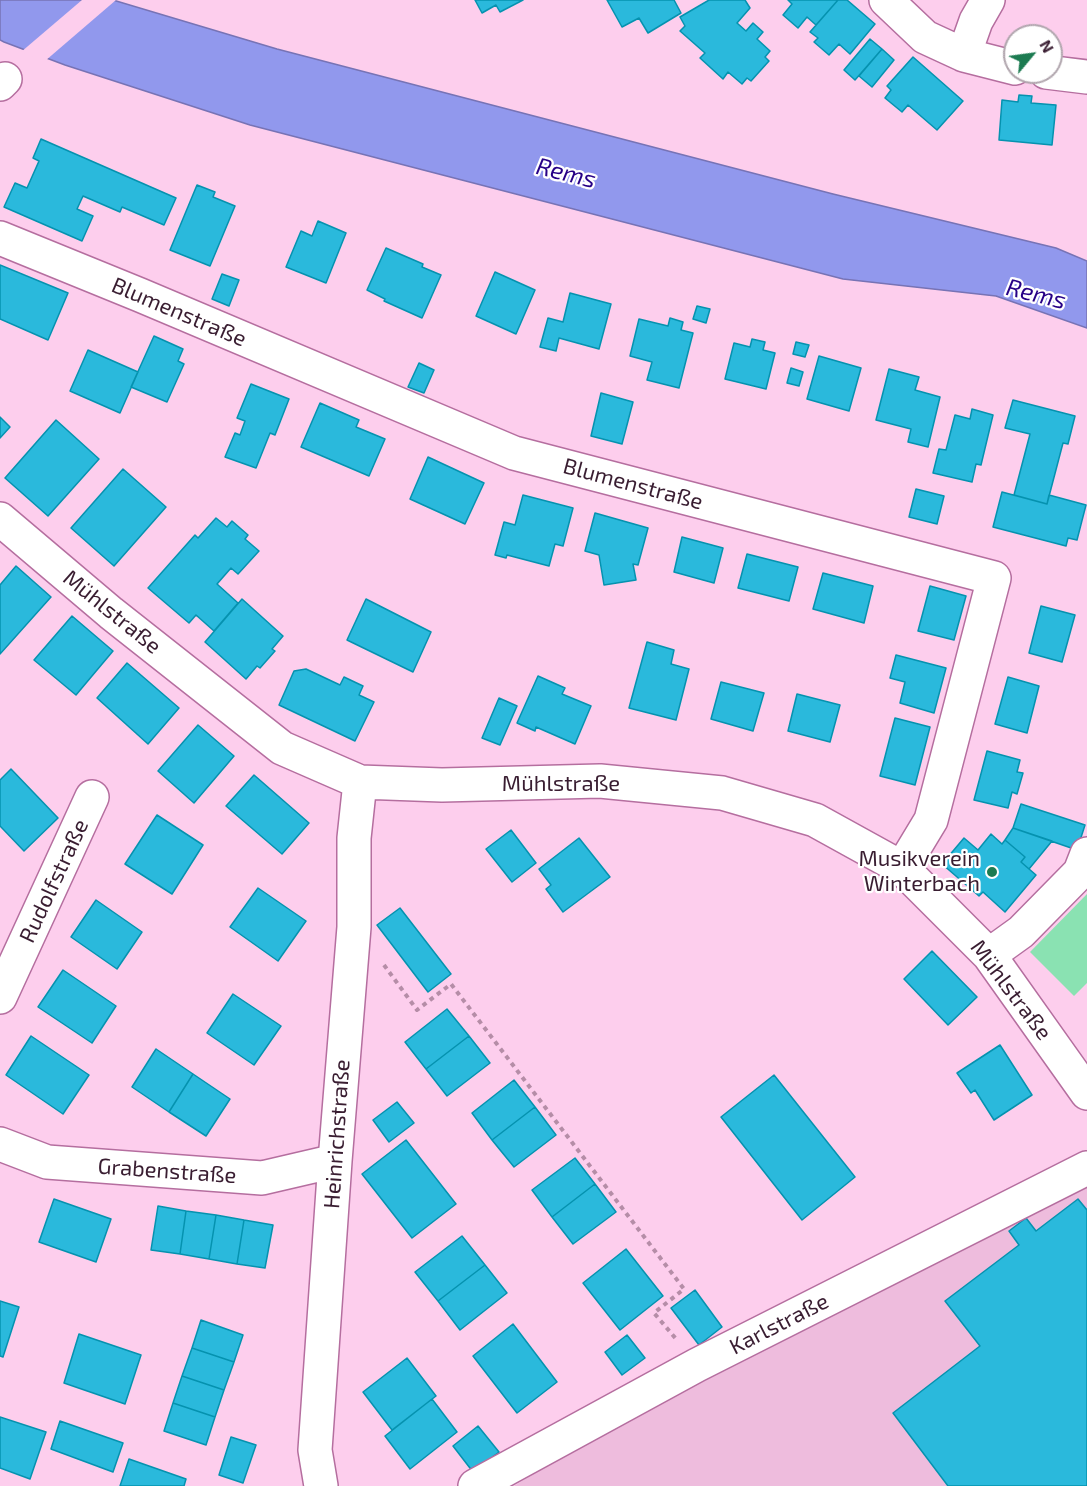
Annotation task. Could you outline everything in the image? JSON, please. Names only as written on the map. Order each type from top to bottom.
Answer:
[{"type":"street","points":[[886,0],[925,38],[964,55],[1003,65]]},
{"type":"street","points":[[964,55],[976,21],[988,0]]},
{"type":"street","points":[[1063,74],[1087,77]]},
{"type":"street","name":"Blumenstraße","points":[[0,238],[514,453],[994,578],[931,820],[902,868]]},
{"type":"street","name":"Mühlstraße","points":[[0,519],[111,613],[282,748],[360,782],[442,785],[600,781],[722,793],[815,820],[902,868],[989,955],[1087,1093]]},
{"type":"street","name":"Heinrichstraße","points":[[321,1486],[315,1450],[354,927],[354,838],[360,782]]},
{"type":"street","name":"Rudolfstraße","points":[[0,998],[92,797]]},
{"type":"street","points":[[989,955],[1021,932],[1080,872],[1087,854]]},
{"type":"street","name":"Grabenstraße","points":[[0,1144],[47,1162],[262,1178],[335,1161]]},
{"type":"street","name":"Karlstraße","points":[[475,1486],[697,1365],[1087,1168]]},
{"type":"path","points":[[354,927],[417,1010],[451,984],[684,1289],[654,1312],[697,1365]]},
{"type":"shaded area","points":[[1087,1176],[1087,1486],[514,1486],[700,1371]]},
{"type":"green space","points":[[1087,894],[1087,983],[1074,996],[1030,952]]},
{"type":"water","name":"Rems","points":[[0,0],[113,0],[277,49],[833,194],[1056,248],[1087,261],[1087,328],[996,296],[843,279],[250,125],[65,65],[0,40]]},
{"type":"pier","points":[[82,0],[116,0],[45,61],[21,52]]},
{"type":"building","points":[[475,0],[523,0],[500,12],[496,5],[482,13]]},
{"type":"building","points":[[607,0],[674,0],[681,13],[648,33],[639,18],[622,27]]},
{"type":"building","points":[[709,0],[745,0],[750,8],[737,23],[746,31],[753,23],[763,32],[757,39],[770,51],[765,57],[769,61],[751,81],[747,78],[742,84],[728,72],[723,79],[700,58],[705,53],[680,31],[685,26],[680,17]]},
{"type":"building","points":[[788,0],[838,0],[816,25],[807,17],[798,28],[783,15],[792,4]]},
{"type":"building","points":[[838,0],[847,0],[875,24],[850,54],[839,44],[829,55],[814,42],[818,38],[810,32]]},
{"type":"building","points":[[870,39],[882,49],[855,80],[844,70]]},
{"type":"building","points":[[882,49],[894,60],[872,87],[859,76]]},
{"type":"building","points":[[913,57],[963,101],[937,130],[908,105],[902,112],[885,98],[891,90],[887,86]]},
{"type":"building","points":[[1019,95],[1032,96],[1031,103],[1056,105],[1052,145],[999,140],[1002,100],[1018,102]]},
{"type":"building","points":[[41,139],[176,198],[164,225],[122,207],[120,212],[83,196],[77,209],[93,216],[82,241],[4,207],[15,183],[27,188],[39,161],[33,158]]},
{"type":"building","points":[[197,185],[215,192],[213,197],[235,206],[210,266],[170,250]]},
{"type":"building","points":[[318,221],[346,233],[326,283],[286,267],[301,231],[312,236]]},
{"type":"building","points":[[386,248],[423,264],[422,267],[441,275],[422,318],[384,301],[385,299],[367,290]]},
{"type":"building","points":[[0,265],[68,293],[48,340],[0,319]]},
{"type":"building","points":[[495,272],[535,290],[516,334],[476,316]]},
{"type":"building","points":[[222,274],[239,280],[229,306],[212,299]]},
{"type":"building","points":[[570,293],[611,304],[599,349],[559,338],[556,351],[540,347],[548,318],[563,322]]},
{"type":"building","points":[[697,306],[710,309],[706,323],[693,319]]},
{"type":"building","points":[[670,318],[683,322],[681,330],[693,333],[679,388],[647,380],[652,362],[630,356],[639,319],[668,326]]},
{"type":"building","points":[[154,336],[183,349],[178,361],[184,364],[167,402],[131,387]]},
{"type":"building","points":[[752,339],[765,342],[763,350],[775,353],[766,389],[725,379],[734,343],[750,347]]},
{"type":"building","points":[[796,342],[809,345],[805,357],[793,354]]},
{"type":"building","points":[[88,350],[138,372],[120,413],[70,391]]},
{"type":"building","points":[[819,356],[861,368],[849,411],[807,399]]},
{"type":"building","points":[[419,363],[434,370],[424,393],[408,387]]},
{"type":"building","points":[[791,368],[803,372],[799,386],[787,383]]},
{"type":"building","points":[[889,369],[919,377],[915,390],[940,397],[928,447],[908,442],[911,429],[876,420]]},
{"type":"building","points":[[251,384],[289,399],[275,435],[270,433],[256,468],[225,457],[235,433],[240,435],[245,421],[237,418]]},
{"type":"building","points":[[601,393],[633,402],[622,444],[591,436]]},
{"type":"building","points":[[1013,400],[1075,416],[1068,444],[1063,443],[1047,504],[1014,495],[1030,434],[1005,428]]},
{"type":"building","points":[[320,403],[359,420],[356,427],[385,439],[369,476],[301,447]]},
{"type":"building","points":[[972,409],[993,415],[981,465],[976,464],[972,482],[933,473],[939,449],[946,450],[955,415],[970,419]]},
{"type":"building","points":[[0,417],[10,427],[0,438]]},
{"type":"building","points":[[56,420],[99,459],[48,516],[5,478]]},
{"type":"building","points":[[428,457],[484,483],[465,524],[410,499]]},
{"type":"building","points":[[123,469],[166,507],[114,566],[71,528]]},
{"type":"building","points":[[916,489],[944,496],[937,524],[909,517]]},
{"type":"building","points":[[1002,492],[1047,504],[1049,495],[1086,505],[1077,540],[1068,538],[1066,546],[993,527]]},
{"type":"building","points":[[523,495],[573,508],[563,546],[555,544],[549,566],[507,555],[506,558],[495,555],[504,522],[515,525]]},
{"type":"building","points":[[595,513],[648,528],[638,565],[633,564],[636,580],[604,585],[599,555],[585,551]]},
{"type":"building","points":[[216,518],[227,527],[232,521],[248,535],[245,539],[259,551],[238,574],[231,568],[217,584],[238,603],[214,631],[196,615],[189,623],[148,588],[195,535],[198,538]]},
{"type":"building","points":[[682,537],[723,548],[714,583],[674,572]]},
{"type":"building","points":[[747,554],[798,567],[789,601],[738,588]]},
{"type":"building","points":[[16,566],[51,597],[0,654],[0,585]]},
{"type":"building","points":[[823,573],[873,586],[864,623],[813,609]]},
{"type":"building","points":[[930,586],[966,596],[954,640],[918,631]]},
{"type":"building","points":[[242,599],[283,636],[272,649],[275,651],[260,668],[257,666],[246,679],[205,642]]},
{"type":"building","points":[[366,599],[431,632],[413,672],[347,640]]},
{"type":"building","points":[[1041,606],[1075,615],[1062,662],[1029,653]]},
{"type":"building","points":[[72,616],[113,651],[76,695],[34,660]]},
{"type":"building","points":[[647,642],[674,650],[671,664],[689,669],[676,720],[629,708]]},
{"type":"building","points":[[896,655],[946,668],[934,713],[900,703],[905,682],[890,678]]},
{"type":"building","points":[[127,663],[179,708],[148,744],[97,698]]},
{"type":"building","points":[[306,669],[340,685],[344,677],[363,686],[359,695],[374,702],[355,741],[279,705],[294,671]]},
{"type":"building","points":[[538,676],[565,688],[562,694],[591,706],[575,744],[536,727],[535,731],[517,723]]},
{"type":"building","points":[[1008,677],[1039,686],[1027,733],[995,724]]},
{"type":"building","points":[[721,682],[764,693],[753,731],[711,719]]},
{"type":"building","points":[[797,694],[840,705],[830,742],[788,731]]},
{"type":"building","points":[[499,698],[517,706],[500,745],[482,738]]},
{"type":"building","points":[[895,718],[930,727],[915,785],[880,776]]},
{"type":"building","points":[[198,725],[234,756],[194,803],[158,771]]},
{"type":"building","points":[[987,751],[1020,760],[1017,772],[1023,773],[1017,794],[1012,792],[1008,808],[974,800]]},
{"type":"building","points":[[11,769],[58,818],[24,851],[0,826],[0,780]]},
{"type":"building","points":[[254,775],[309,823],[282,854],[226,806]]},
{"type":"building","points":[[1021,804],[1085,825],[1077,850],[1013,828]]},
{"type":"building","points":[[157,815],[203,845],[172,894],[125,864]]},
{"type":"building","points":[[1013,828],[1052,841],[1029,869],[1021,862],[1025,857],[1005,840]]},
{"type":"building","points":[[511,830],[536,863],[512,882],[486,849]]},
{"type":"building","name":"Musikverein Winterbach","points":[[991,834],[1002,844],[1005,840],[1025,857],[1021,862],[1036,875],[1005,912],[983,892],[979,896],[942,864],[964,838],[978,850]]},
{"type":"building","points":[[579,838],[610,877],[563,912],[546,889],[551,885],[539,869]]},
{"type":"building","points":[[258,888],[306,921],[278,961],[230,927]]},
{"type":"building","points":[[96,900],[142,932],[117,969],[71,937]]},
{"type":"building","points":[[400,908],[451,974],[428,992],[377,925]]},
{"type":"building","points":[[932,951],[977,997],[948,1025],[904,979]]},
{"type":"building","points":[[63,970],[116,1006],[92,1043],[38,1007]]},
{"type":"building","points":[[233,994],[281,1026],[254,1065],[207,1033]]},
{"type":"building","points":[[447,1009],[469,1036],[426,1069],[405,1042]]},
{"type":"building","points":[[31,1036],[89,1075],[63,1114],[6,1075]]},
{"type":"building","points":[[469,1036],[490,1063],[447,1096],[426,1069]]},
{"type":"building","points":[[1000,1045],[1032,1095],[994,1120],[975,1090],[971,1093],[957,1073]]},
{"type":"building","points":[[156,1049],[193,1074],[169,1112],[132,1087]]},
{"type":"building","points":[[193,1074],[230,1099],[206,1136],[169,1112]]},
{"type":"building","points":[[774,1075],[855,1177],[802,1220],[721,1117]]},
{"type":"building","points":[[514,1080],[535,1107],[492,1140],[472,1113]]},
{"type":"building","points":[[397,1102],[414,1123],[389,1142],[373,1120]]},
{"type":"building","points":[[535,1107],[556,1135],[514,1167],[492,1140]]},
{"type":"building","points":[[406,1140],[456,1204],[412,1238],[362,1174]]},
{"type":"building","points":[[575,1158],[595,1184],[552,1217],[532,1190]]},
{"type":"building","points":[[595,1184],[616,1212],[573,1244],[552,1217]]},
{"type":"building","points":[[54,1199],[111,1219],[96,1262],[39,1242]]},
{"type":"building","points":[[1078,1199],[1087,1210],[1087,1486],[948,1486],[893,1413],[980,1346],[945,1301],[1019,1245],[1009,1231],[1026,1218],[1036,1231]]},
{"type":"building","points":[[158,1206],[186,1211],[180,1254],[151,1250]]},
{"type":"building","points":[[186,1211],[216,1215],[209,1259],[180,1254]]},
{"type":"building","points":[[216,1215],[244,1220],[237,1264],[209,1259]]},
{"type":"building","points":[[244,1220],[273,1225],[265,1268],[237,1264]]},
{"type":"building","points":[[462,1236],[485,1265],[438,1301],[415,1272]]},
{"type":"building","points":[[626,1249],[663,1296],[620,1330],[583,1283]]},
{"type":"building","points":[[485,1265],[507,1293],[460,1330],[438,1301]]},
{"type":"building","points":[[695,1290],[722,1327],[699,1345],[671,1308]]},
{"type":"building","points":[[0,1301],[19,1307],[3,1357],[0,1356]]},
{"type":"building","points":[[201,1320],[243,1335],[234,1362],[192,1348]]},
{"type":"building","points":[[513,1324],[557,1382],[517,1413],[473,1356]]},
{"type":"building","points":[[79,1334],[141,1355],[125,1404],[64,1383]]},
{"type":"building","points":[[627,1335],[645,1358],[622,1375],[605,1352]]},
{"type":"building","points":[[192,1348],[234,1362],[224,1390],[182,1376]]},
{"type":"building","points":[[407,1358],[436,1396],[392,1430],[363,1392]]},
{"type":"building","points":[[182,1376],[224,1390],[215,1417],[173,1403]]},
{"type":"building","points":[[432,1399],[457,1432],[410,1469],[385,1436]]},
{"type":"building","points":[[173,1403],[215,1417],[206,1445],[164,1431]]},
{"type":"building","points":[[0,1417],[46,1432],[30,1479],[0,1468]]},
{"type":"building","points":[[60,1421],[123,1443],[113,1472],[51,1449]]},
{"type":"building","points":[[478,1426],[499,1452],[473,1472],[453,1446]]},
{"type":"building","points":[[231,1437],[256,1445],[243,1483],[219,1475]]},
{"type":"building","points":[[129,1459],[186,1479],[184,1486],[120,1486]]},
{"type":"place","name":"Musikverein Winterbach","points":[[992,872]]}]
